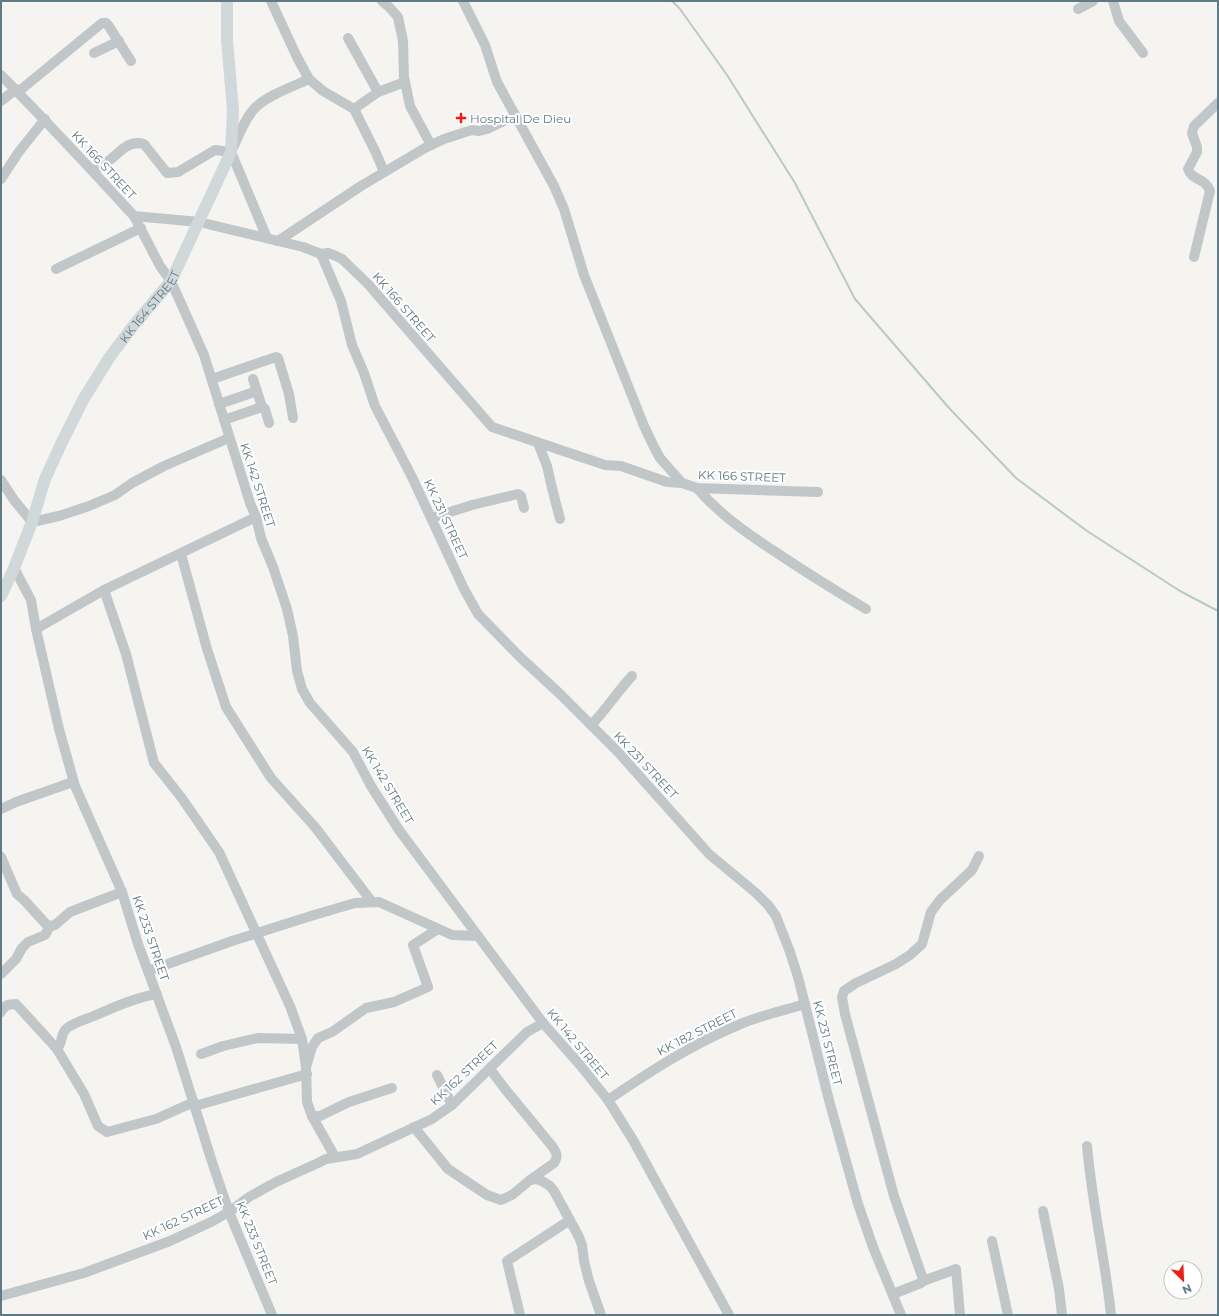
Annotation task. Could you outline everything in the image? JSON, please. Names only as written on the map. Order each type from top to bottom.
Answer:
[{"type":"main road","name":"KK 164 STREET","points":[[1,596],[32,522],[46,479],[61,444],[83,400],[109,358],[133,326],[171,281],[232,152],[234,110],[227,40],[227,1]]},
{"type":"street","points":[[271,1],[309,79],[323,91],[354,109],[384,172]]},
{"type":"street","points":[[382,1],[398,17],[403,41],[405,82],[410,106],[431,145]]},
{"type":"street","points":[[463,1],[485,45],[497,82],[554,186],[564,209],[584,275],[644,426],[660,458],[682,483]]},
{"type":"street","points":[[1078,9],[1093,1]]},
{"type":"street","points":[[1113,1],[1119,21],[1143,53]]},
{"type":"street","points":[[1,101],[17,91],[102,23],[106,23],[131,61]]},
{"type":"street","points":[[348,38],[378,92]]},
{"type":"street","points":[[94,53],[118,41]]},
{"type":"street","name":"KK 166 STREET","points":[[1,74],[45,119],[69,147],[134,216],[200,222],[303,247],[321,254],[328,253],[342,259],[368,284],[492,427],[605,465],[621,466],[667,482],[682,483],[697,488],[818,492]]},
{"type":"street","points":[[267,238],[232,152],[249,115],[255,108],[264,100],[309,79]]},
{"type":"street","points":[[354,109],[378,92],[405,82]]},
{"type":"street","points":[[1194,257],[1210,191],[1207,184],[1192,175],[1188,169],[1197,152],[1197,147],[1192,133],[1194,126],[1218,103]]},
{"type":"street","points":[[278,241],[361,186],[431,145],[472,130],[486,130],[515,116]]},
{"type":"street","points":[[1,179],[18,153],[45,119]]},
{"type":"street","points":[[93,171],[129,144],[138,142],[144,144],[167,173],[178,172],[215,150],[232,152]]},
{"type":"street","name":"KK 142 STREET","points":[[134,216],[160,266],[171,281],[204,354],[229,438],[256,517],[261,538],[273,567],[287,609],[293,636],[297,671],[302,689],[310,702],[353,752],[379,799],[399,830],[543,1023],[580,1064],[608,1100],[633,1140],[729,1315]]},
{"type":"street","points":[[56,269],[141,228]]},
{"type":"street","name":"KK 231 STREET","points":[[321,254],[341,302],[352,345],[364,373],[375,406],[412,476],[464,589],[478,614],[618,752],[709,854],[768,905],[776,916],[790,952],[805,1004],[828,1097],[858,1204],[873,1247],[901,1315]]},
{"type":"street","points":[[212,379],[276,357],[278,358],[289,394],[293,418]]},
{"type":"street","points":[[253,378],[262,407],[265,409],[269,423]]},
{"type":"street","points":[[219,404],[257,391]]},
{"type":"street","points":[[224,420],[262,407]]},
{"type":"street","points":[[1,480],[14,500],[32,522],[59,516],[115,495],[132,483],[164,466],[229,438]]},
{"type":"street","points":[[538,443],[547,466],[560,519]]},
{"type":"street","points":[[697,488],[708,502],[737,527],[826,586],[866,609]]},
{"type":"street","points":[[431,518],[472,505],[518,494],[521,496],[524,508]]},
{"type":"street","points":[[36,629],[104,590],[256,517]]},
{"type":"street","points":[[181,554],[206,649],[226,707],[271,778],[315,827],[372,902]]},
{"type":"street","name":"KK 233 STREET","points":[[14,568],[31,600],[36,629],[59,730],[73,782],[95,835],[122,892],[156,994],[176,1047],[229,1212],[272,1315]]},
{"type":"street","points":[[104,590],[126,654],[154,763],[181,797],[219,852],[258,934],[290,1006],[302,1039],[306,1070],[307,1102],[312,1116],[335,1158]]},
{"type":"street","points":[[591,725],[602,715],[612,698],[632,676]]},
{"type":"street","points":[[1,809],[16,802],[73,782]]},
{"type":"street","points":[[923,1281],[922,1274],[894,1196],[845,1014],[842,997],[844,991],[856,983],[896,964],[910,955],[922,944],[931,912],[940,900],[972,870],[979,856]]},
{"type":"street","points":[[1,857],[17,894],[46,924],[50,926]]},
{"type":"street","points":[[1,974],[16,959],[22,948],[28,942],[45,935],[50,926],[55,925],[70,912],[122,892]]},
{"type":"street","points":[[148,970],[314,915],[355,903],[379,902],[452,935],[478,936]]},
{"type":"street","points":[[306,1070],[312,1047],[318,1038],[332,1032],[366,1008],[394,1002],[428,987],[414,945],[438,929]]},
{"type":"street","points":[[57,1049],[62,1035],[77,1022],[122,1004],[156,994]]},
{"type":"street","points":[[1,1012],[3,1008],[9,1004],[16,1004],[57,1049],[84,1094],[98,1126],[107,1132],[156,1119],[194,1104],[306,1070]]},
{"type":"street","name":"KK 182 STREET","points":[[608,1100],[654,1068],[698,1044],[745,1022],[805,1004]]},
{"type":"street","name":"KK 162 STREET","points":[[1,1296],[60,1281],[106,1266],[170,1241],[229,1212],[276,1182],[318,1163],[357,1154],[432,1119],[452,1105],[527,1032],[543,1023]]},
{"type":"street","points":[[201,1054],[223,1046],[258,1038],[302,1039]]},
{"type":"street","points":[[414,1127],[428,1147],[448,1169],[487,1195],[498,1200],[512,1195],[554,1163],[557,1155],[552,1146],[505,1089],[490,1068]]},
{"type":"street","points":[[437,1075],[452,1105]]},
{"type":"street","points":[[312,1116],[320,1116],[349,1102],[392,1088]]},
{"type":"street","points":[[1087,1146],[1090,1176],[1108,1281],[1111,1315]]},
{"type":"street","points":[[530,1180],[536,1180],[550,1186],[570,1220],[582,1245],[584,1261],[601,1315]]},
{"type":"street","points":[[1043,1212],[1062,1315]]},
{"type":"street","points":[[520,1315],[507,1261],[570,1220]]},
{"type":"street","points":[[992,1241],[1008,1315]]},
{"type":"street","points":[[893,1294],[956,1268],[960,1315]]},
{"type":"waterway","points":[[672,1],[680,9],[727,75],[795,183],[855,299],[949,408],[1016,478],[1087,531],[1180,591],[1218,611]]},
{"type":"place","name":"Hospital De Dieu","points":[[461,118]]}]
